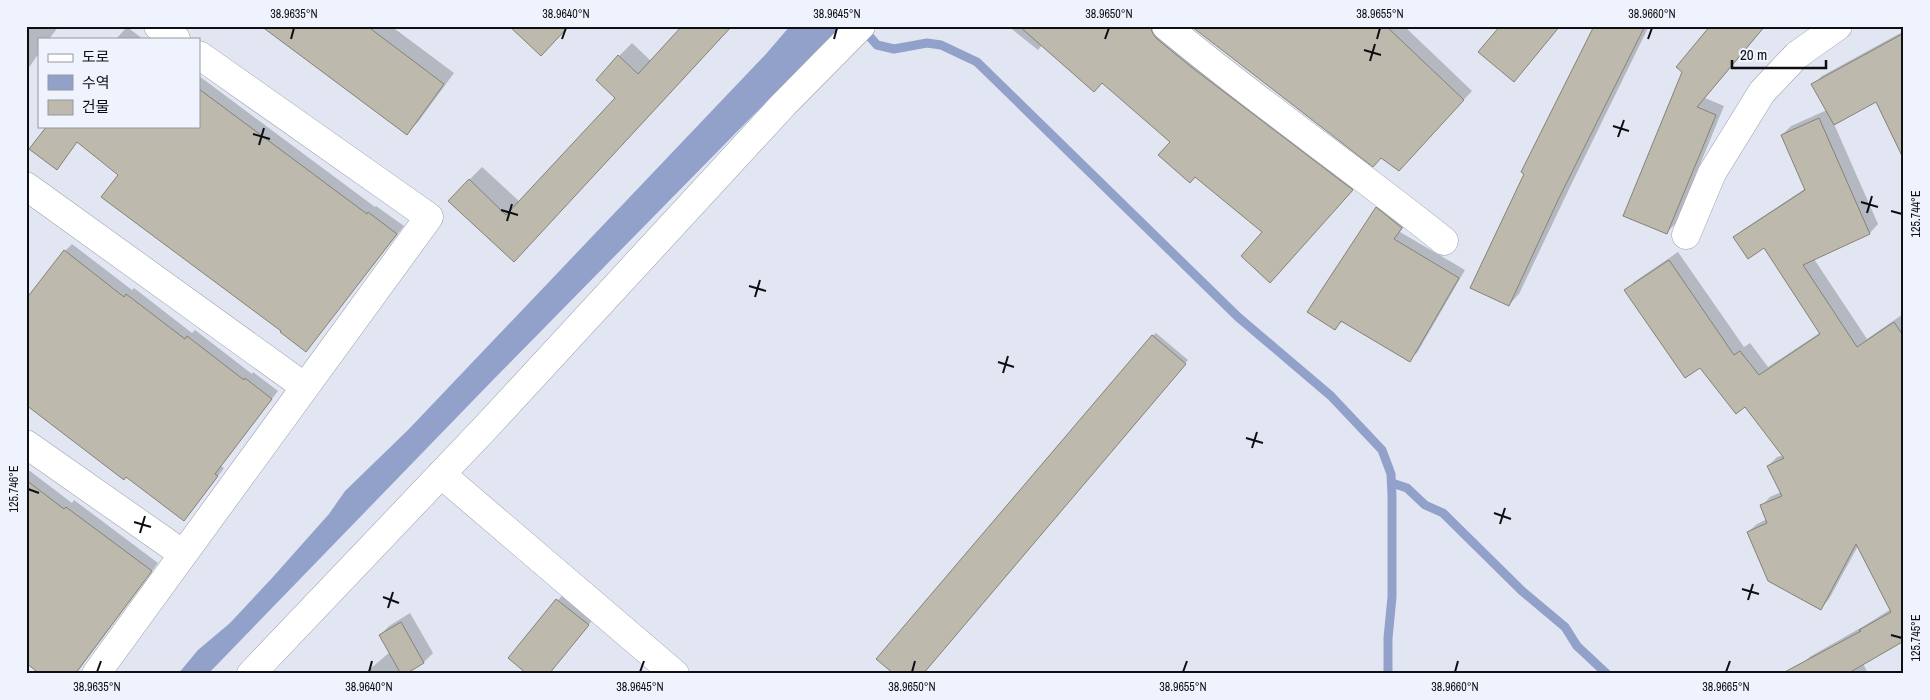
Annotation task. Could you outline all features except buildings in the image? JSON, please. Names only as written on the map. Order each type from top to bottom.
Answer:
[{"type":"street","points":[[158,26],[175,38]]},
{"type":"street","points":[[252,674],[441,474],[784,104],[861,26]]},
{"type":"street","points":[[1166,26],[1282,118],[1444,241]]},
{"type":"street","points":[[1686,235],[1712,173],[1762,92],[1796,55],[1838,26]]},
{"type":"street","points":[[96,674],[429,217],[200,56]]},
{"type":"street","points":[[26,186],[305,387]]},
{"type":"street","points":[[26,444],[184,554]]},
{"type":"street","points":[[441,474],[675,674]]},
{"type":"water","points":[[790,26],[841,26],[491,382],[208,674],[178,674],[198,650],[230,623],[272,578],[329,514],[345,491],[408,430],[766,54]]},
{"type":"waterway","points":[[863,29],[877,45],[894,49],[927,43],[941,45],[977,62],[1238,317],[1331,396],[1382,450],[1391,474],[1392,496],[1392,597],[1388,638],[1388,674]]},
{"type":"waterway","points":[[1392,483],[1407,488],[1425,505],[1443,513],[1522,591],[1565,627],[1577,646],[1607,674]]}]
